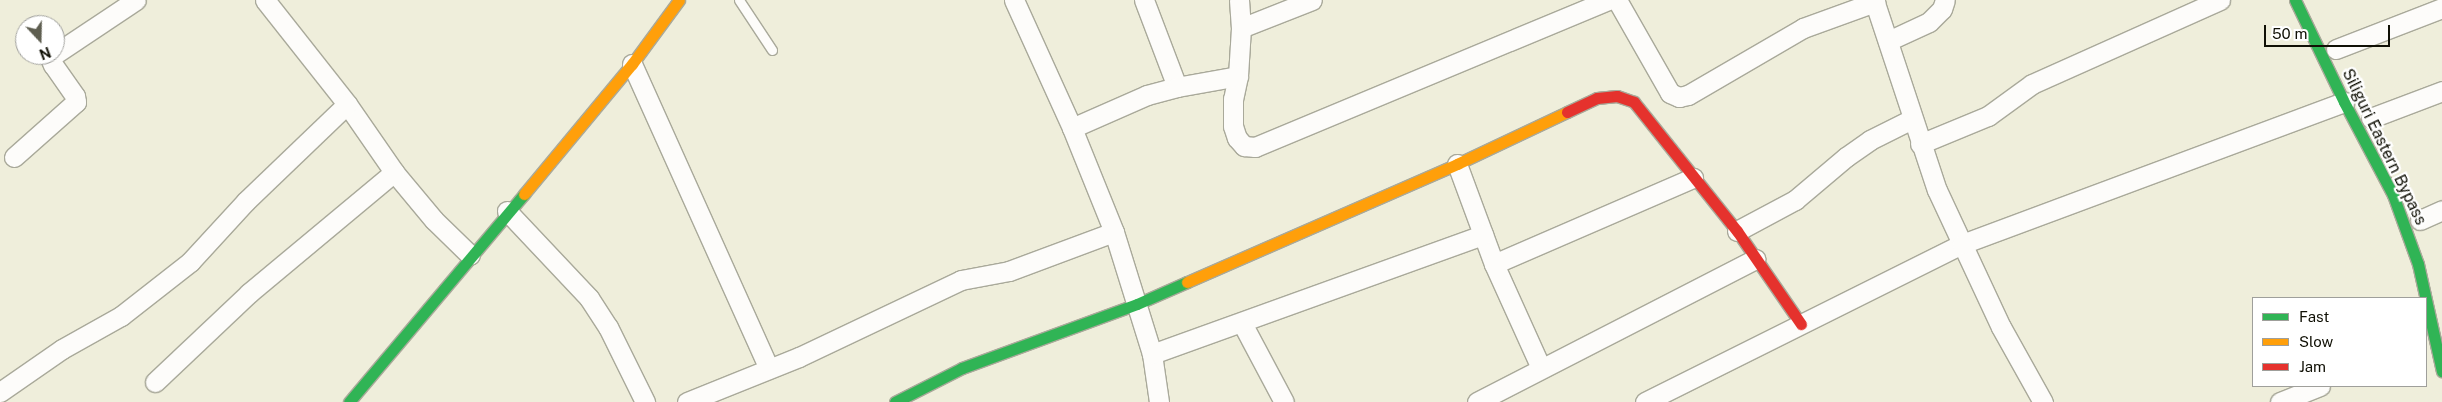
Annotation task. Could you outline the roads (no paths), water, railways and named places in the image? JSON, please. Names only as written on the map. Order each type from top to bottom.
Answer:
[{"type":"street","points":[[65,47],[136,0]]},
{"type":"street","points":[[349,402],[470,255],[632,64],[679,0]]},
{"type":"street","points":[[1014,0],[1072,128],[1114,232],[1152,354],[1159,402]]},
{"type":"street","points":[[1144,0],[1177,87]]},
{"type":"street","points":[[1239,0],[1241,28],[1238,76],[1233,99],[1233,126],[1237,138],[1244,146],[1255,147],[1608,0]]},
{"type":"street","points":[[1241,28],[1312,0]]},
{"type":"street","points":[[1617,0],[1670,93],[1679,97],[1688,95],[1802,28],[1875,1],[1920,144],[1937,190],[2036,399]]},
{"type":"street","points":[[1888,41],[1929,22],[1937,16],[1944,0]]},
{"type":"street","points":[[1920,144],[1988,116],[2032,84],[2220,0]]},
{"type":"street","name":"Siliguri Eastern Bypass","points":[[2295,0],[2344,102],[2389,187],[2418,264],[2425,297]]},
{"type":"street","points":[[272,3],[347,104],[394,172],[434,220],[470,255]]},
{"type":"street","points":[[2335,47],[2442,8]]},
{"type":"street","points":[[632,64],[769,369]]},
{"type":"street","points":[[14,157],[76,102],[75,96],[53,65]]},
{"type":"street","points":[[1072,128],[1147,95],[1177,87],[1238,76]]},
{"type":"street","points":[[2371,118],[2442,92]]},
{"type":"street","points":[[895,402],[962,368],[1137,304],[1457,164],[1597,98],[1617,96],[1634,102],[1737,231],[1801,324]]},
{"type":"street","points":[[1645,402],[1962,244],[2344,102]]},
{"type":"street","points":[[0,392],[62,349],[121,316],[190,262],[246,201],[347,104]]},
{"type":"street","points":[[1737,231],[1795,200],[1846,157],[1870,140],[1912,119]]},
{"type":"street","points":[[1457,164],[1494,264],[1542,368]]},
{"type":"street","points":[[155,382],[249,293],[394,172]]},
{"type":"street","points":[[1494,264],[1694,178]]},
{"type":"street","points":[[2420,220],[2442,210]]},
{"type":"street","points":[[507,211],[589,298],[608,327],[645,402]]},
{"type":"street","points":[[687,402],[854,332],[961,280],[1008,271],[1114,232]]},
{"type":"street","points":[[1152,354],[1483,235]]},
{"type":"street","points":[[1477,402],[1755,259]]},
{"type":"street","name":"Siliguri Eastern Bypass","points":[[2427,307],[2442,371]]},
{"type":"street","points":[[1242,323],[1284,402]]},
{"type":"street","points":[[2280,402],[2318,387]]},
{"type":"lane","points":[[738,0],[772,50]]}]
